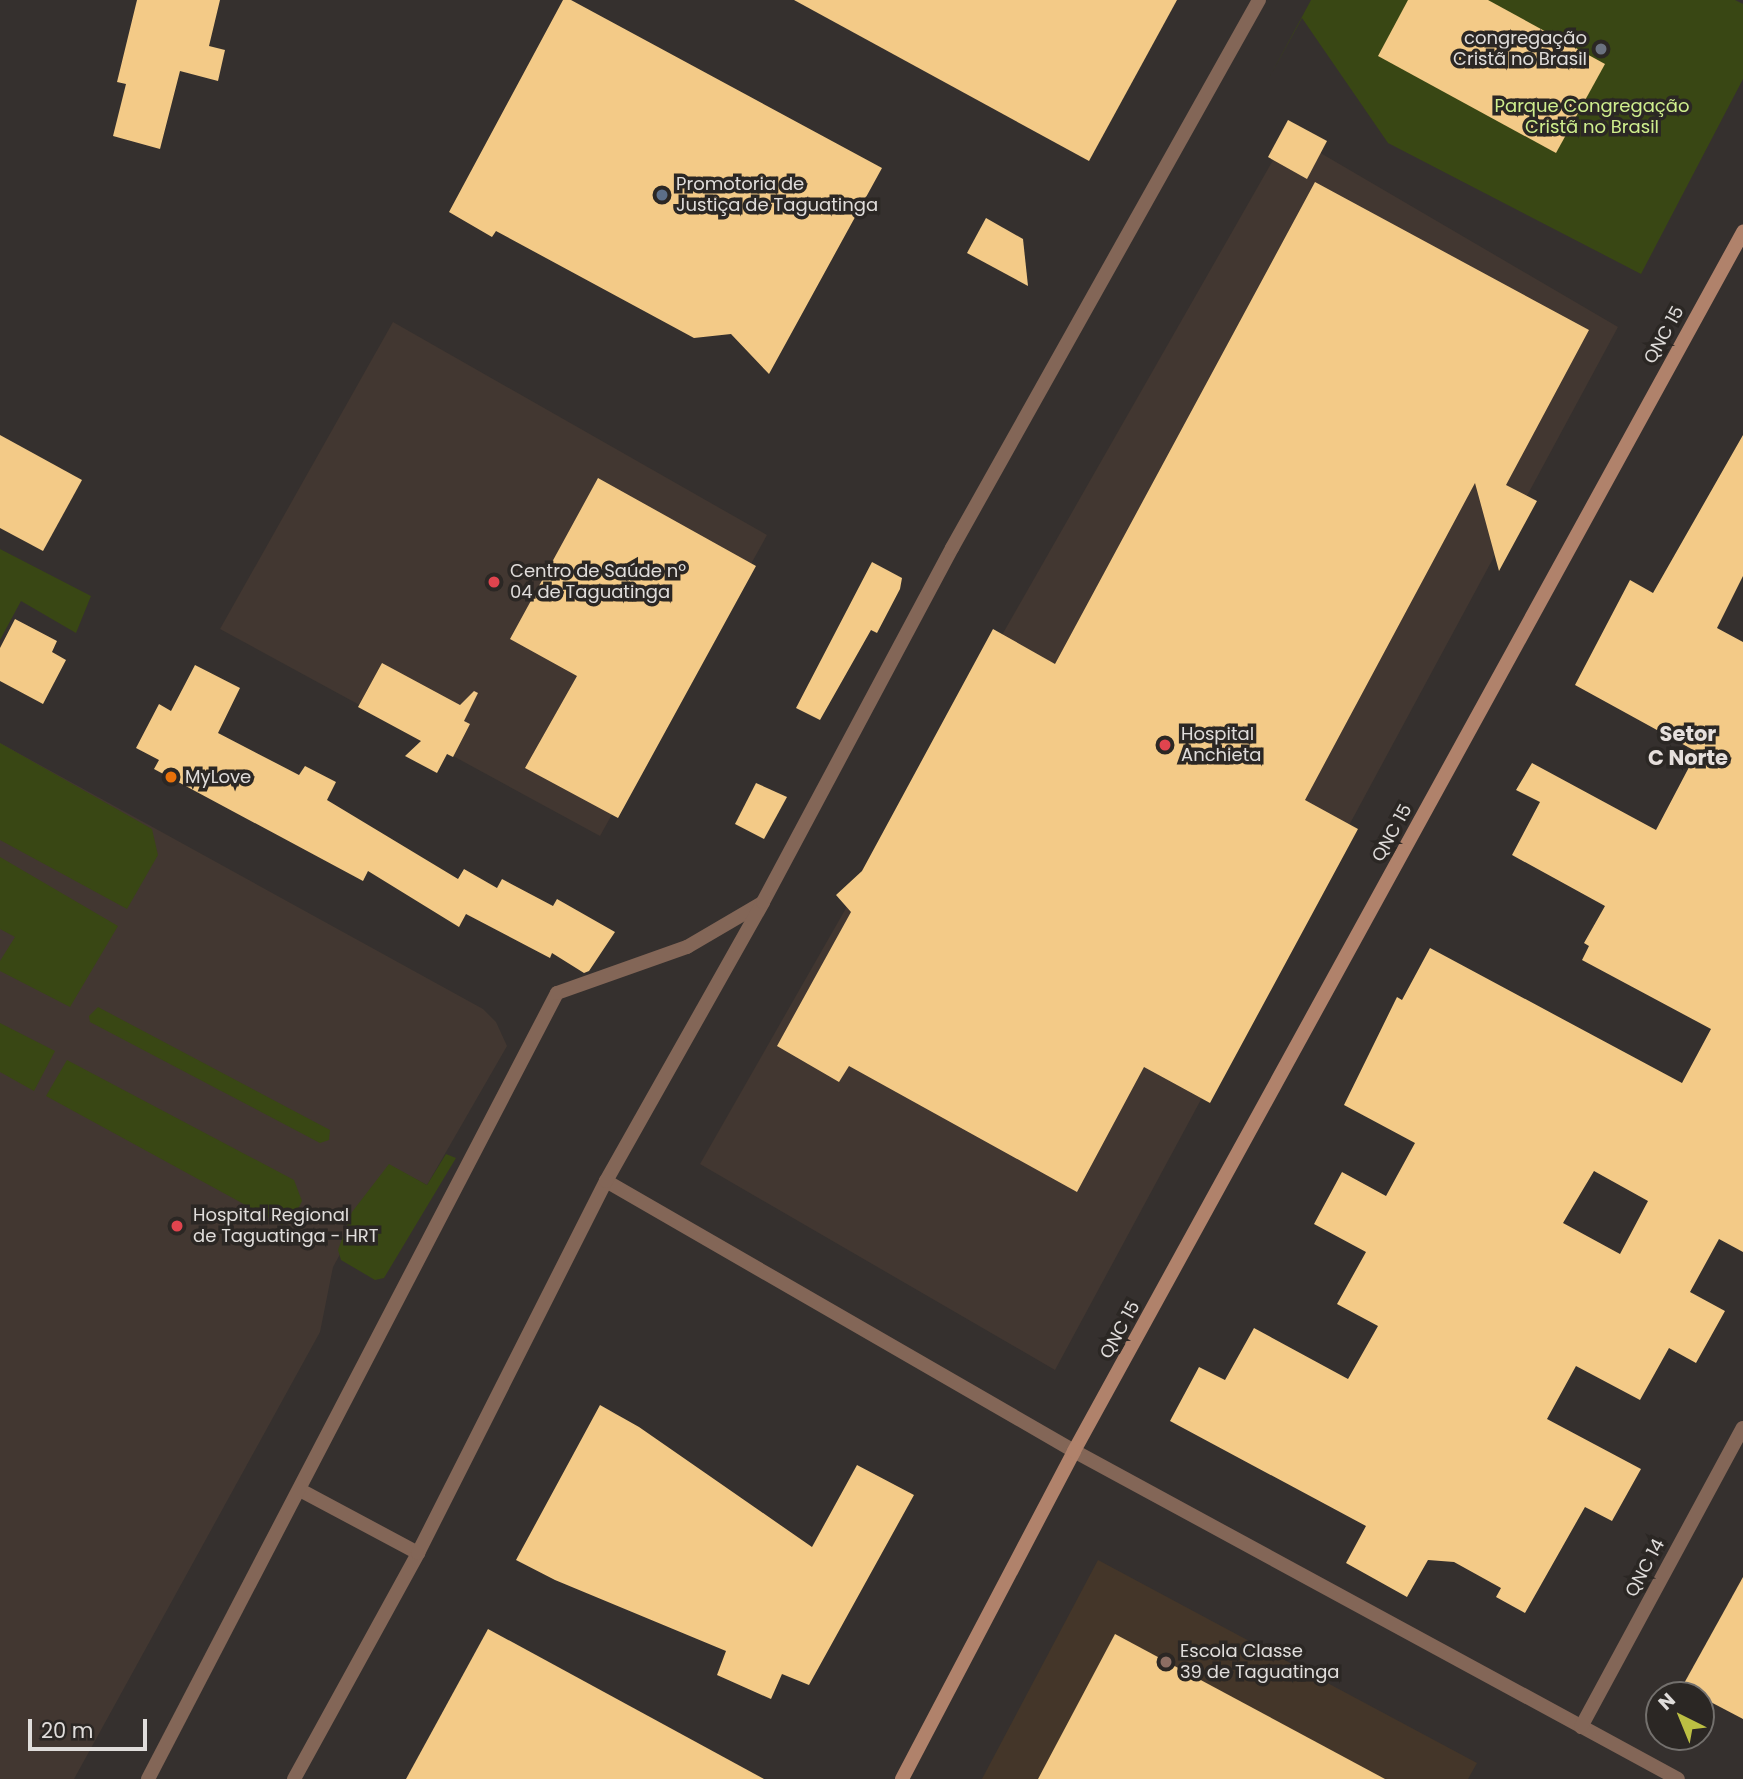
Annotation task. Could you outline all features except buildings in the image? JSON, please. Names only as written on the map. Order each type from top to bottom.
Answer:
[{"type":"street","points":[[294,1779],[418,1553],[606,1181],[763,902],[945,560],[1259,0]]},
{"type":"street","name":"QNC 15","points":[[902,1779],[1074,1451],[1743,232]]},
{"type":"street","points":[[148,1779],[557,993],[687,947],[763,902]]},
{"type":"street","points":[[606,1181],[1074,1451],[1678,1779]]},
{"type":"street","name":"QNC 14","points":[[1581,1727],[1743,1427]]},
{"type":"street","points":[[300,1490],[418,1553]]},
{"type":"shaded area","name":"Hospital Anchieta","points":[[1288,134],[1618,327],[1055,1370],[700,1164]]},
{"type":"shaded area","name":"Centro de Saúde nº 04 de Taguatinga","points":[[393,322],[767,535],[600,836],[220,629]]},
{"type":"shaded area","name":"Hospital Regional de Taguatinga - HRT","points":[[0,743],[483,1009],[496,1022],[507,1046],[427,1185],[389,1165],[333,1267],[320,1332],[74,1779],[0,1779]]},
{"type":"shaded area","name":"Escola Classe 39 de Taguatinga","points":[[1098,1560],[1477,1763],[1468,1779],[982,1779]]},
{"type":"green space","name":"Parque Congregação Cristã no Brasil","points":[[1311,0],[1735,0],[1743,4],[1743,79],[1641,274],[1388,143],[1302,18],[1268,80]]},
{"type":"green space","points":[[0,549],[91,596],[76,633],[21,601],[0,640]]},
{"type":"green space","points":[[0,743],[152,829],[158,855],[127,909],[0,840]]},
{"type":"green space","points":[[0,857],[118,926],[70,1007],[0,971],[0,961],[15,937],[0,929]]},
{"type":"green space","points":[[98,1007],[330,1130],[329,1140],[320,1143],[90,1022],[89,1016]]},
{"type":"green space","points":[[0,1023],[55,1051],[34,1091],[0,1072]]},
{"type":"green space","points":[[67,1060],[294,1180],[302,1201],[295,1215],[282,1225],[46,1096]]},
{"type":"green space","points":[[446,1154],[456,1158],[384,1278],[375,1280],[341,1260],[338,1250],[352,1212],[389,1164],[427,1185]]},
{"type":"place","name":"congregação Cristã no Brasil","points":[[1601,49]]},
{"type":"place","name":"Promotoria de Justiça de Taguatinga","points":[[662,195]]},
{"type":"place","name":"Centro de Saúde nº 04 de Taguatinga","points":[[494,582]]},
{"type":"place","name":"Hospital Anchieta","points":[[1165,745]]},
{"type":"place","name":"MyLove","points":[[171,777]]},
{"type":"place","name":"Hospital Regional de Taguatinga - HRT","points":[[177,1226]]},
{"type":"place","name":"Escola Classe 39 de Taguatinga","points":[[1166,1662]]},
{"type":"district","name":"Setor C Norte","points":[[1688,746]]}]
